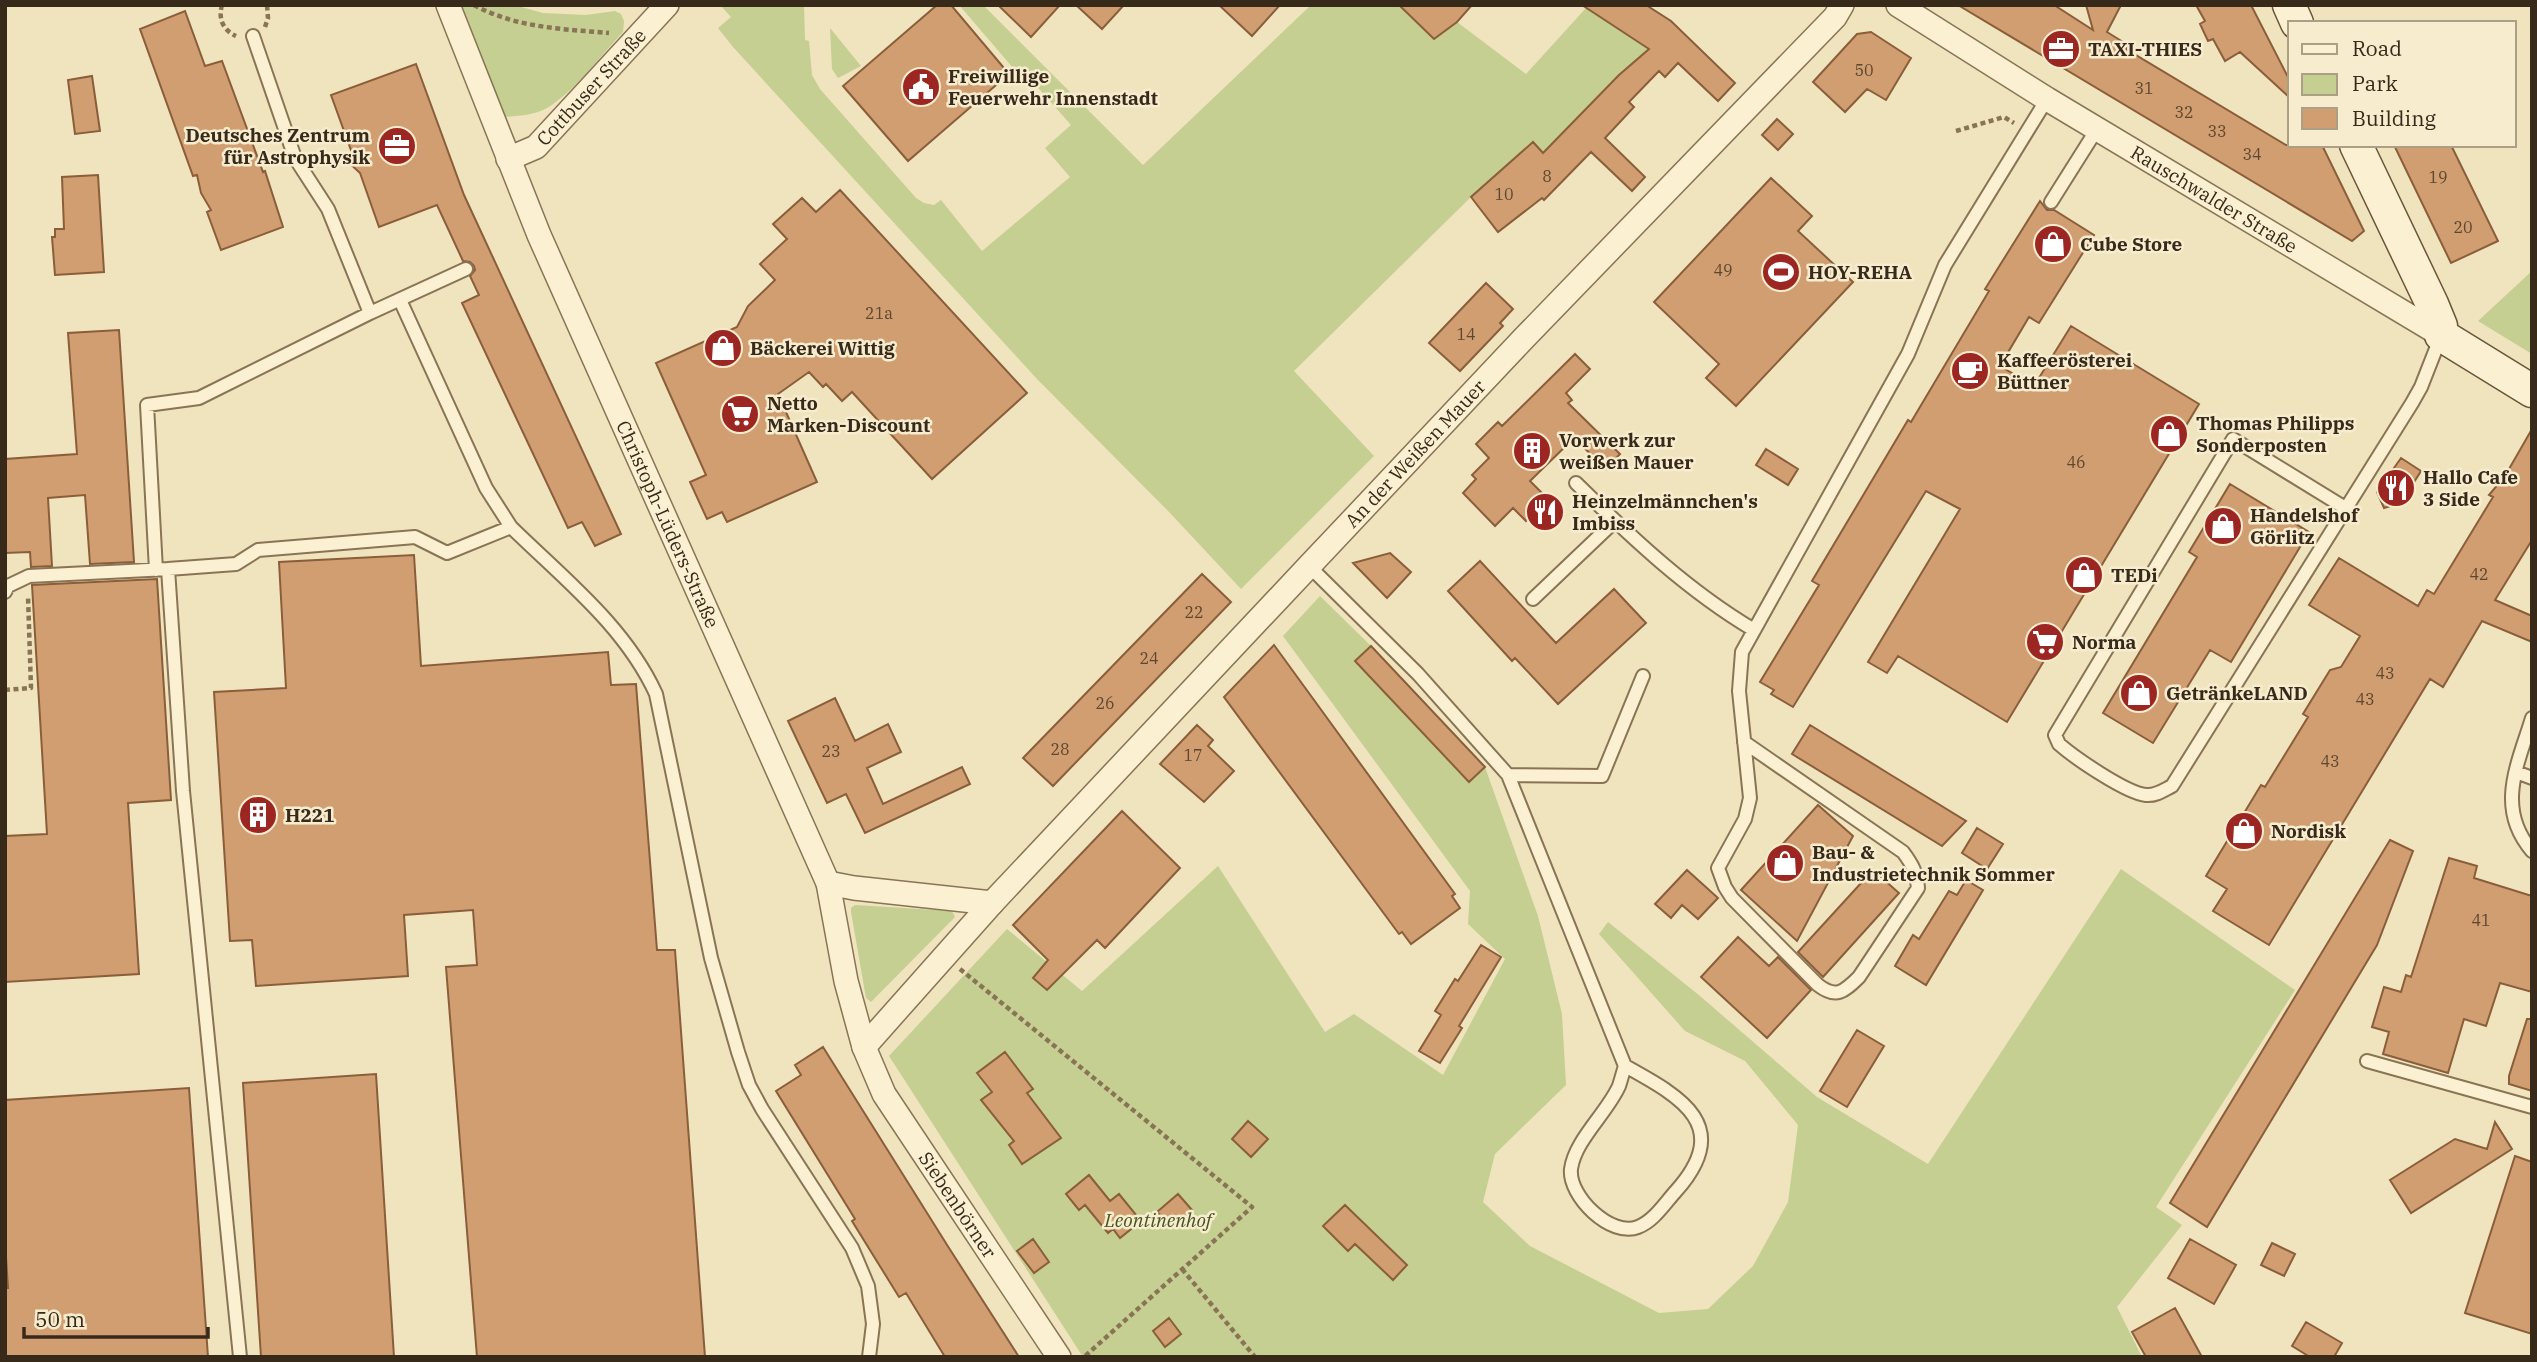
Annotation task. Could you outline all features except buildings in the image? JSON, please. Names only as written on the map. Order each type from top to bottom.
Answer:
[{"type":"main road","points":[[2289,5],[2296,21]]},
{"type":"main road","points":[[2357,147],[2432,304],[2441,326],[2441,335]]},
{"type":"main road","name":"Rauschwalder Straße","points":[[2441,335],[2532,391]]},
{"type":"street","name":"Christoph-Lüders-Straße","points":[[448,5],[539,235],[828,883],[846,981],[864,1047]]},
{"type":"street","name":"Cottbuser Straße","points":[[508,159],[536,147],[667,5]]},
{"type":"street","name":"An der Weißen Mauer","points":[[864,1047],[992,903],[1526,336],[1835,17],[1842,5]]},
{"type":"street","name":"Rauschwalder Straße","points":[[1898,5],[2097,130],[2441,335]]},
{"type":"street","points":[[828,883],[992,903]]},
{"type":"street","name":"Siebenbörner","points":[[864,1047],[884,1094],[1059,1357]]},
{"type":"lane","points":[[253,36],[295,158],[328,209],[370,313]]},
{"type":"lane","points":[[1744,742],[1903,852],[1913,865],[1918,888],[1859,977],[1849,987],[1837,993],[1827,992],[1818,985],[1732,898],[1720,877],[1718,868],[1745,819],[1750,798],[1744,742],[1739,691],[1742,652],[1908,354],[1945,265],[2047,99]]},
{"type":"lane","points":[[2051,202],[2097,130]]},
{"type":"lane","points":[[240,1357],[147,405],[199,398],[370,313],[466,269]]},
{"type":"lane","points":[[400,300],[486,488],[511,527],[620,635],[636,656],[656,694],[711,958],[738,1052],[749,1085],[762,1109],[852,1248],[868,1286],[873,1324],[869,1357]]},
{"type":"lane","points":[[2347,509],[2233,439],[2055,735],[2066,751],[2125,788],[2147,796],[2172,786],[2347,509],[2421,387],[2441,335]]},
{"type":"lane","points":[[1576,483],[1615,521],[1716,607],[1754,629]]},
{"type":"lane","points":[[1533,599],[1615,521]]},
{"type":"lane","points":[[5,592],[8,586],[29,576],[236,564],[258,550],[415,537],[447,553],[511,527]]},
{"type":"lane","points":[[1309,566],[1418,674],[1508,775],[1625,1066],[1619,1087],[1576,1154],[1571,1168],[1571,1184],[1586,1207],[1624,1229],[1637,1228],[1651,1219],[1689,1177],[1696,1162],[1702,1135],[1698,1121],[1690,1109],[1672,1092],[1625,1066]]},
{"type":"lane","points":[[1508,775],[1602,776],[1643,676]]},
{"type":"lane","points":[[2532,718],[2510,801],[2518,829],[2532,850]]},
{"type":"lane","points":[[2516,772],[2532,778]]},
{"type":"lane","points":[[2367,1061],[2532,1107]]},
{"type":"path","points":[[220,12],[222,5]]},
{"type":"path","points":[[474,5],[496,15],[531,25],[615,33],[629,46]]},
{"type":"path","points":[[1956,131],[2004,117],[2026,132]]},
{"type":"path","points":[[5,690],[31,688],[28,590],[19,581]]},
{"type":"path","points":[[945,957],[1252,1207],[1084,1357]]},
{"type":"path","points":[[1182,1269],[1255,1357]]},
{"type":"green space","points":[[458,5],[514,5],[543,13],[586,15],[615,11],[621,14],[624,21],[623,32],[557,101],[537,112],[504,117]]},
{"type":"green space","points":[[720,5],[804,5],[805,40],[809,41],[812,75],[820,89],[916,198],[934,205],[941,200],[982,251],[1070,177],[1045,148],[1071,125],[1019,66],[1014,69],[959,5],[983,5],[1143,165],[1311,5],[1399,5],[1434,39],[1457,22],[1526,74],[1586,8],[1649,49],[1619,75],[1543,154],[1532,142],[1471,197],[1294,371],[1374,456],[1241,589],[1037,379],[733,47],[718,28],[731,17]]},
{"type":"green space","points":[[830,28],[861,66],[838,78],[832,69]]},
{"type":"green space","points":[[2532,271],[2532,354],[2478,321]]},
{"type":"green space","name":"Leontinenhof","points":[[1320,596],[1371,646],[1356,662],[1469,781],[1485,767],[1538,916],[1562,1014],[1566,1085],[1495,1154],[1483,1202],[1530,1246],[1659,1313],[1708,1309],[1753,1266],[1788,1202],[1798,1125],[1745,1061],[1685,1031],[1599,934],[1608,922],[1700,996],[1817,1097],[1928,1164],[2121,869],[2295,990],[2156,1207],[2182,1225],[2117,1307],[2142,1357],[1083,1357],[889,1056],[1007,929],[1082,991],[1218,866],[1325,1032],[1354,1014],[1443,1075],[1505,959],[1468,924],[1470,891],[1283,636]]},
{"type":"green space","points":[[855,905],[952,911],[955,917],[871,1002],[866,998],[851,912]]},
{"type":"place","name":"TAXI-THIES","points":[[2061,49]]},
{"type":"place","name":"Freiwillige Feuerwehr Innenstadt","points":[[921,87]]},
{"type":"place","name":"Deutsches Zentrum für Astrophysik","points":[[397,146]]},
{"type":"place","name":"Cube Store","points":[[2053,244]]},
{"type":"place","name":"HOY-REHA","points":[[1781,272]]},
{"type":"place","name":"Bäckerei Wittig","points":[[723,348]]},
{"type":"place","name":"Kaffeerösterei Büttner","points":[[1970,371]]},
{"type":"place","name":"Netto Marken-Discount","points":[[740,414]]},
{"type":"place","name":"Thomas Philipps Sonderposten","points":[[2169,434]]},
{"type":"place","name":"Vorwerk zur weißen Mauer","points":[[1532,451]]},
{"type":"place","name":"Hallo Cafe 3 Side","points":[[2396,488]]},
{"type":"place","name":"Heinzelmännchen's Imbiss","points":[[1545,512]]},
{"type":"place","name":"Handelshof Görlitz","points":[[2223,526]]},
{"type":"place","name":"TEDi","points":[[2084,575]]},
{"type":"place","name":"Norma","points":[[2045,642]]},
{"type":"place","name":"GetränkeLAND","points":[[2139,693]]},
{"type":"place","name":"H221","points":[[258,815]]},
{"type":"place","name":"Nordisk","points":[[2244,831]]},
{"type":"place","name":"Bau- & Industrietechnik Sommer","points":[[1785,863]]}]
